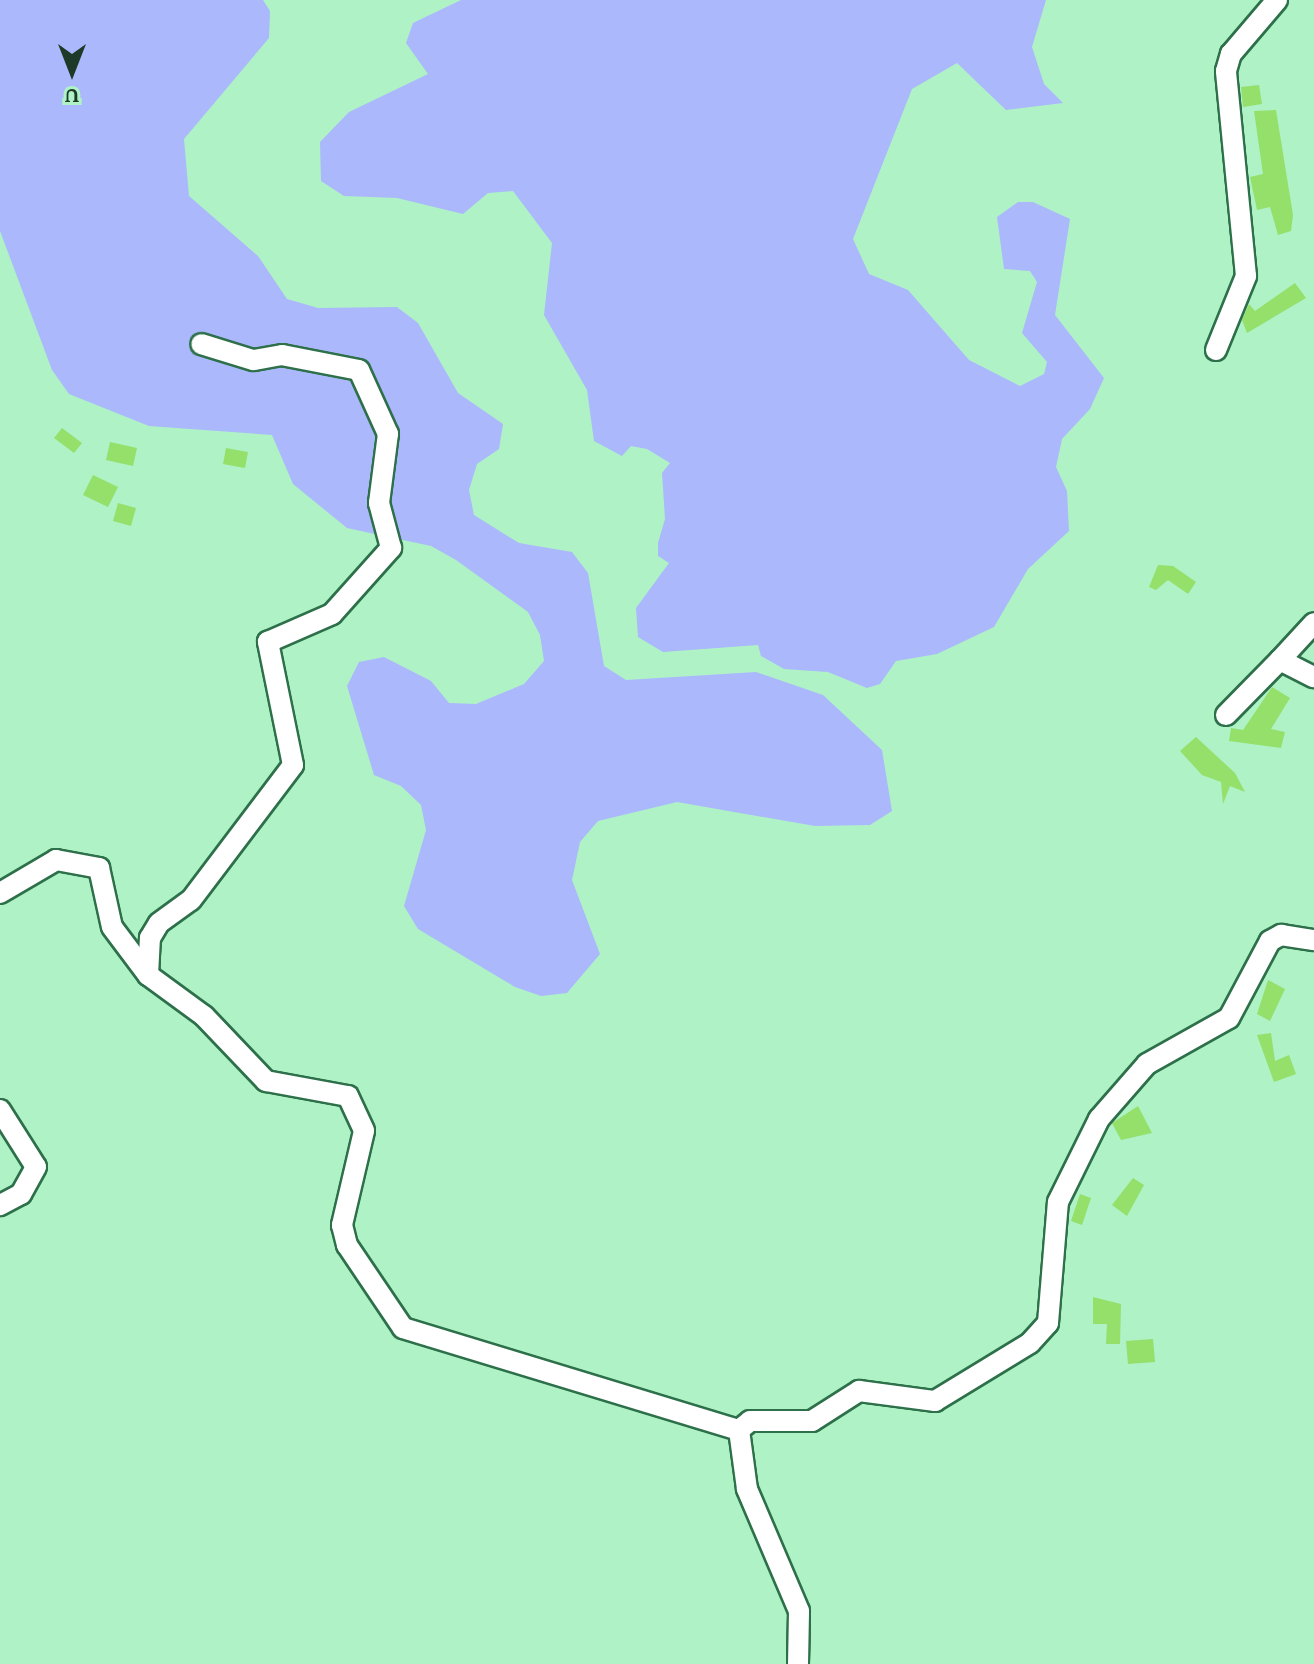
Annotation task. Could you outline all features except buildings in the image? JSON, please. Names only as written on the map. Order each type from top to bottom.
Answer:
[{"type":"street","points":[[1216,350],[1246,276],[1226,71],[1231,54],[1277,0]]},
{"type":"street","points":[[148,975],[150,938],[159,923],[191,900],[293,765],[268,642],[332,614],[391,548],[379,503],[388,434],[359,370],[282,355],[253,360],[201,344]]},
{"type":"street","points":[[1226,715],[1314,623]]},
{"type":"street","points":[[1280,660],[1314,677]]},
{"type":"street","points":[[0,893],[56,860],[99,868],[112,927],[148,975],[204,1016],[266,1081],[340,1094],[357,1107],[364,1131],[342,1225],[347,1245],[403,1328],[613,1389],[739,1430]]},
{"type":"street","points":[[739,1430],[750,1421],[812,1421],[859,1391],[935,1401],[1030,1343],[1048,1323],[1058,1202],[1099,1119],[1147,1064],[1229,1018],[1270,941],[1281,935],[1314,940]]},
{"type":"street","points":[[0,1110],[36,1167],[32,1183],[0,1205]]},
{"type":"street","points":[[739,1430],[747,1489],[799,1611],[798,1664]]},
{"type":"shaded area","points":[[0,0],[263,0],[270,11],[269,38],[184,139],[189,196],[258,256],[287,299],[318,308],[397,307],[418,323],[458,393],[503,424],[499,449],[477,464],[469,490],[474,515],[519,543],[572,552],[588,573],[604,666],[626,680],[756,672],[823,695],[882,750],[892,811],[870,825],[815,826],[677,802],[598,821],[580,842],[572,880],[600,954],[567,993],[541,996],[515,987],[418,929],[404,906],[426,830],[421,805],[401,786],[374,775],[347,686],[359,662],[384,657],[431,681],[449,703],[476,704],[524,684],[544,661],[540,635],[528,612],[456,560],[431,546],[347,528],[293,484],[272,435],[149,426],[69,394],[52,370],[0,231]]},
{"type":"shaded area","points":[[461,0],[1046,0],[1032,47],[1044,84],[1063,103],[1006,110],[957,63],[912,89],[853,239],[869,274],[908,290],[969,360],[1020,386],[1044,374],[1047,362],[1022,333],[1037,282],[1030,271],[1004,269],[997,217],[1018,202],[1033,202],[1070,219],[1055,315],[1104,378],[1090,409],[1062,439],[1056,467],[1067,491],[1069,531],[1028,569],[994,627],[937,654],[896,661],[880,684],[867,688],[828,672],[784,669],[761,656],[758,645],[663,652],[638,637],[636,608],[669,563],[658,556],[658,543],[665,519],[662,473],[670,463],[647,449],[631,446],[622,456],[594,441],[587,390],[544,315],[552,243],[513,191],[488,193],[463,214],[397,198],[344,196],[321,181],[320,142],[349,112],[428,74],[406,43],[413,23]]}]
